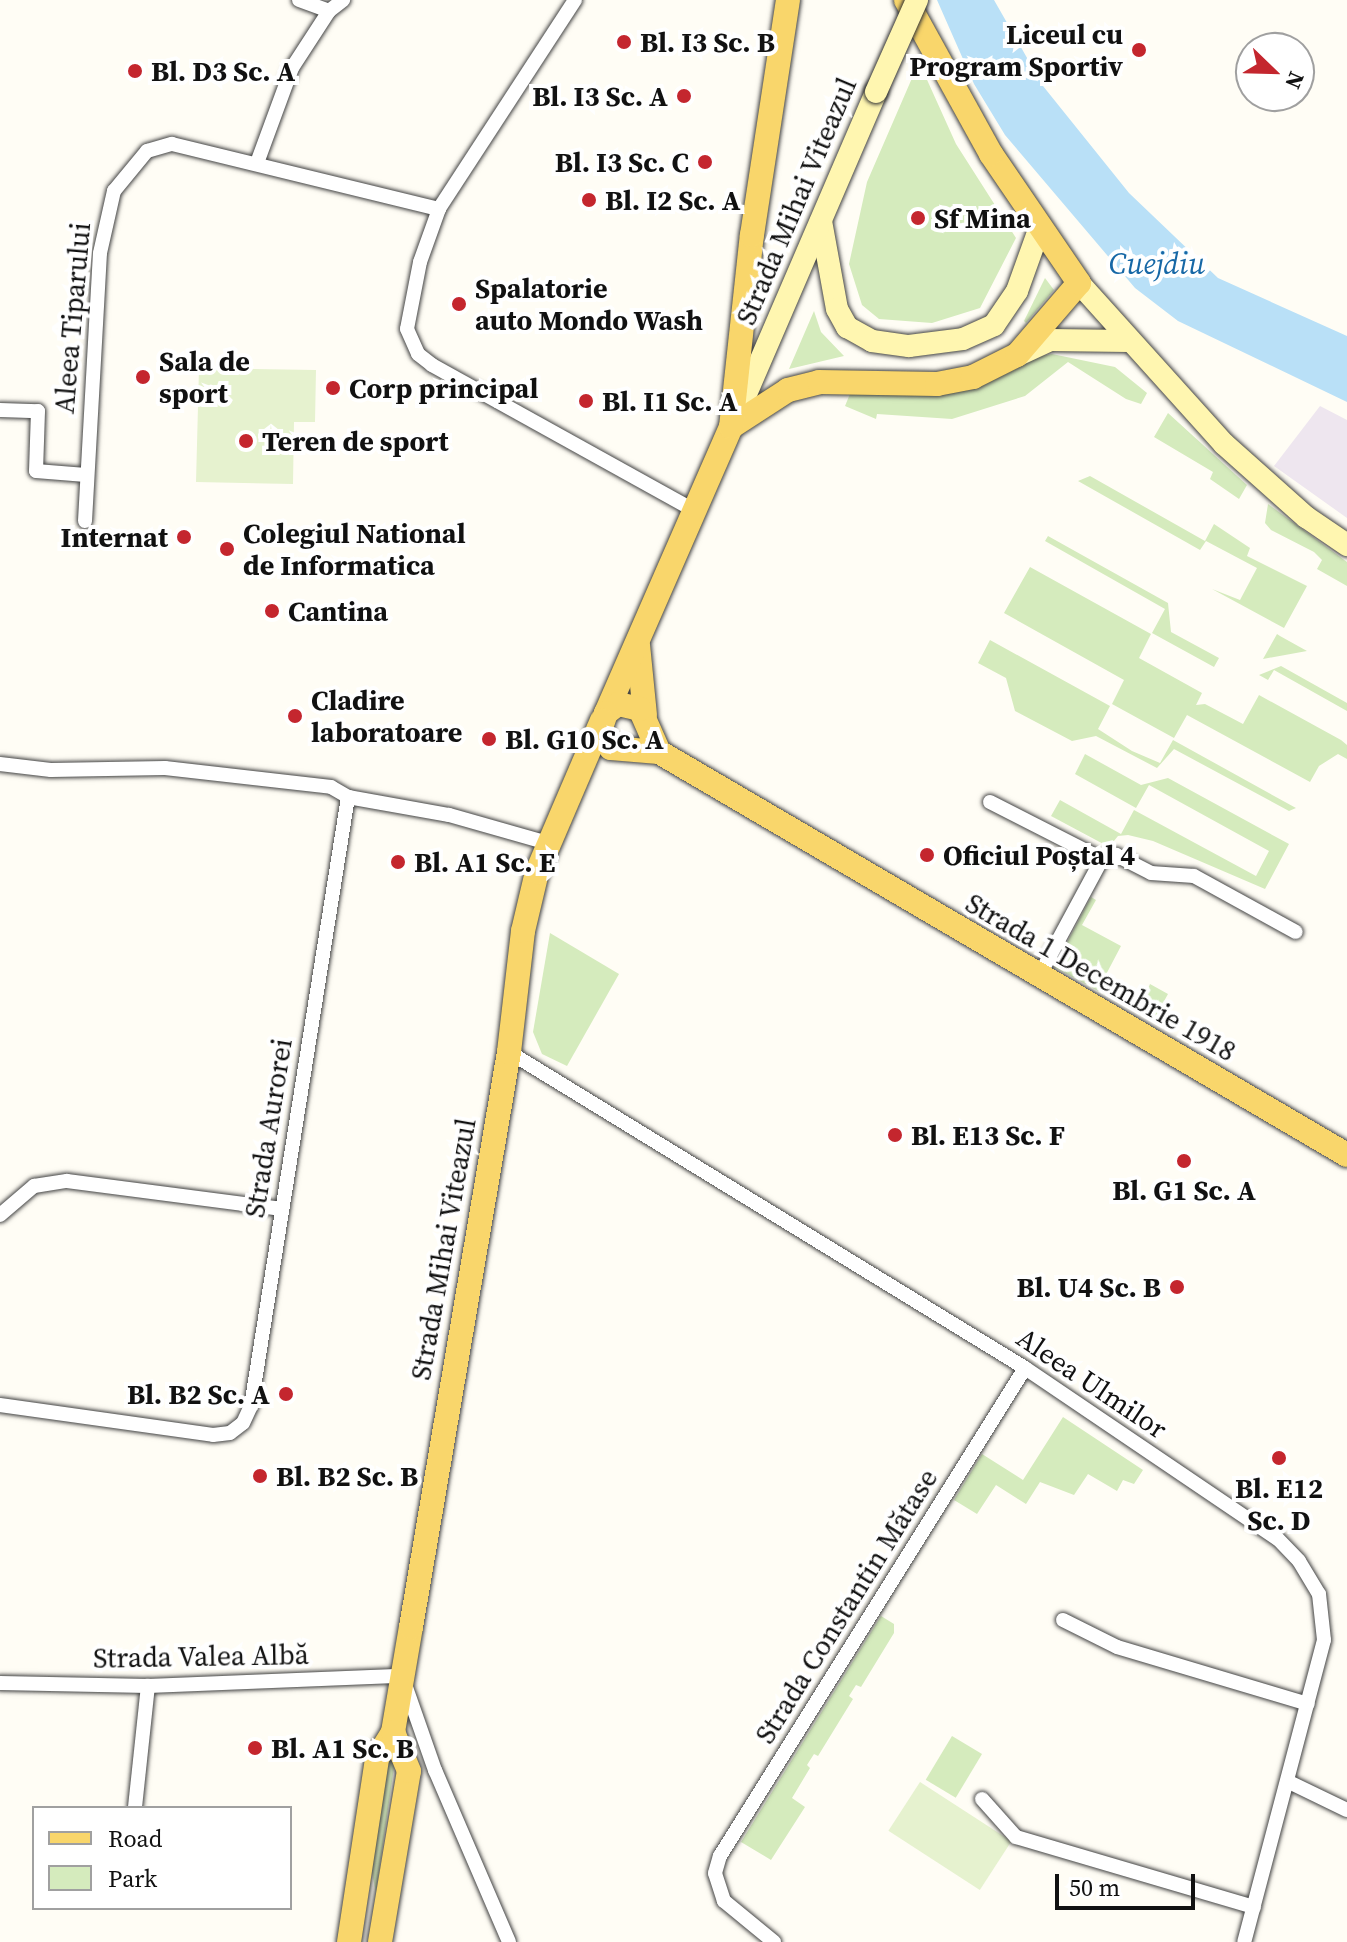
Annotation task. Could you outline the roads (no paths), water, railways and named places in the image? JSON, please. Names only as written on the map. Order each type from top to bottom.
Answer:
[{"type":"main road","name":"Strada Mihai Viteazul","points":[[731,427],[752,235],[788,0]]},
{"type":"main road","points":[[906,0],[1039,230],[1079,283],[1128,341],[1254,473],[1347,545]]},
{"type":"main road","name":"Strada Mihai Viteazul","points":[[349,1942],[377,1758],[393,1732],[509,1052],[523,931],[548,843],[578,784],[604,716],[917,0]]},
{"type":"main road","points":[[821,221],[842,320],[862,337],[909,346],[963,339],[994,325],[1017,291],[1039,230]]},
{"type":"main road","points":[[1017,355],[1079,283]]},
{"type":"main road","points":[[731,427],[799,387],[841,380],[954,382],[1050,340],[1128,341]]},
{"type":"main road","name":"Strada Mihai Viteazul","points":[[638,642],[646,718]]},
{"type":"main road","points":[[646,718],[643,743],[625,752],[604,741],[604,716],[626,704],[646,718],[659,752]]},
{"type":"main road","name":"Strada Mihai Viteazul","points":[[578,784],[625,752]]},
{"type":"main road","name":"Strada 1 Decembrie 1918","points":[[625,752],[659,752],[1347,1155]]},
{"type":"main road","points":[[380,1942],[409,1771],[393,1732]]},
{"type":"street","points":[[299,0],[329,11]]},
{"type":"street","points":[[257,163],[292,68],[329,11],[343,0]]},
{"type":"street","points":[[575,0],[439,209],[407,316],[411,343],[418,354],[695,511]]},
{"type":"street","name":"Aleea Tiparului","points":[[85,521],[94,301],[114,191],[147,151],[172,144],[439,209]]},
{"type":"street","points":[[0,410],[38,411],[36,471],[86,475]]},
{"type":"street","points":[[0,764],[51,770],[165,768],[331,787],[348,797],[449,815],[548,843]]},
{"type":"street","name":"Strada Aurorei","points":[[0,1405],[230,1433],[243,1423],[251,1406],[348,797]]},
{"type":"street","points":[[990,802],[1102,859],[1116,855],[1151,873],[1194,876],[1296,932]]},
{"type":"street","points":[[1039,976],[1102,859]]},
{"type":"street","name":"Aleea Ulmilor","points":[[509,1052],[1025,1368],[1278,1539],[1299,1561],[1319,1594],[1325,1624],[1289,1782],[1244,1942]]},
{"type":"street","points":[[0,1215],[34,1186],[67,1181],[282,1209]]},
{"type":"street","name":"Strada Constantin Mătase","points":[[774,1942],[724,1901],[715,1873],[1025,1368]]},
{"type":"street","points":[[1063,1620],[1117,1647],[1308,1704]]},
{"type":"street","points":[[402,1676],[435,1770],[509,1942]]},
{"type":"street","name":"Strada Valea Albă","points":[[0,1683],[148,1686],[402,1676]]},
{"type":"street","points":[[135,1806],[148,1686]]},
{"type":"street","points":[[409,1771],[435,1770]]},
{"type":"street","points":[[1289,1782],[1347,1810]]},
{"type":"street","points":[[982,1799],[1016,1837],[1254,1907]]},
{"type":"water","name":"Cuejdiu","points":[[937,0],[994,0],[1043,86],[1129,193],[1218,278],[1347,336],[1347,402],[1178,321],[1135,288],[1005,135],[974,84]]},
{"type":"place","name":"Bl. I3 Sc. B","points":[[624,42]]},
{"type":"place","name":"Liceul cu Program Sportiv","points":[[1139,50]]},
{"type":"place","name":"Bl. D3 Sc. A","points":[[135,71]]},
{"type":"place","name":"Bl. I3 Sc. A","points":[[684,96]]},
{"type":"place","name":"Bl. I3 Sc. C","points":[[705,162]]},
{"type":"place","name":"Bl. I2 Sc. A","points":[[589,200]]},
{"type":"place","name":"Sf Mina","points":[[918,218]]},
{"type":"place","name":"Spalatorie auto Mondo Wash","points":[[459,304]]},
{"type":"place","name":"Sala de sport","points":[[143,377]]},
{"type":"place","name":"Corp principal","points":[[333,388]]},
{"type":"place","name":"Bl. I1 Sc. A","points":[[586,401]]},
{"type":"place","name":"Teren de sport","points":[[246,441]]},
{"type":"place","name":"Internat","points":[[184,537]]},
{"type":"place","name":"Colegiul National de Informatica","points":[[227,549]]},
{"type":"place","name":"Cantina","points":[[272,611]]},
{"type":"place","name":"Cladire laboratoare","points":[[295,716]]},
{"type":"place","name":"Bl. G10 Sc. A","points":[[489,739]]},
{"type":"place","name":"Oficiul Poștal 4","points":[[927,855]]},
{"type":"place","name":"Bl. A1 Sc. E","points":[[398,862]]},
{"type":"place","name":"Bl. E13 Sc. F","points":[[895,1135]]},
{"type":"place","name":"Bl. G1 Sc. A","points":[[1184,1161]]},
{"type":"place","name":"Bl. U4 Sc. B","points":[[1177,1287]]},
{"type":"place","name":"Bl. B2 Sc. A","points":[[286,1394]]},
{"type":"place","name":"Bl. E12 Sc. D","points":[[1279,1458]]},
{"type":"place","name":"Bl. B2 Sc. B","points":[[260,1476]]},
{"type":"place","name":"Bl. A1 Sc. B","points":[[255,1748]]}]
